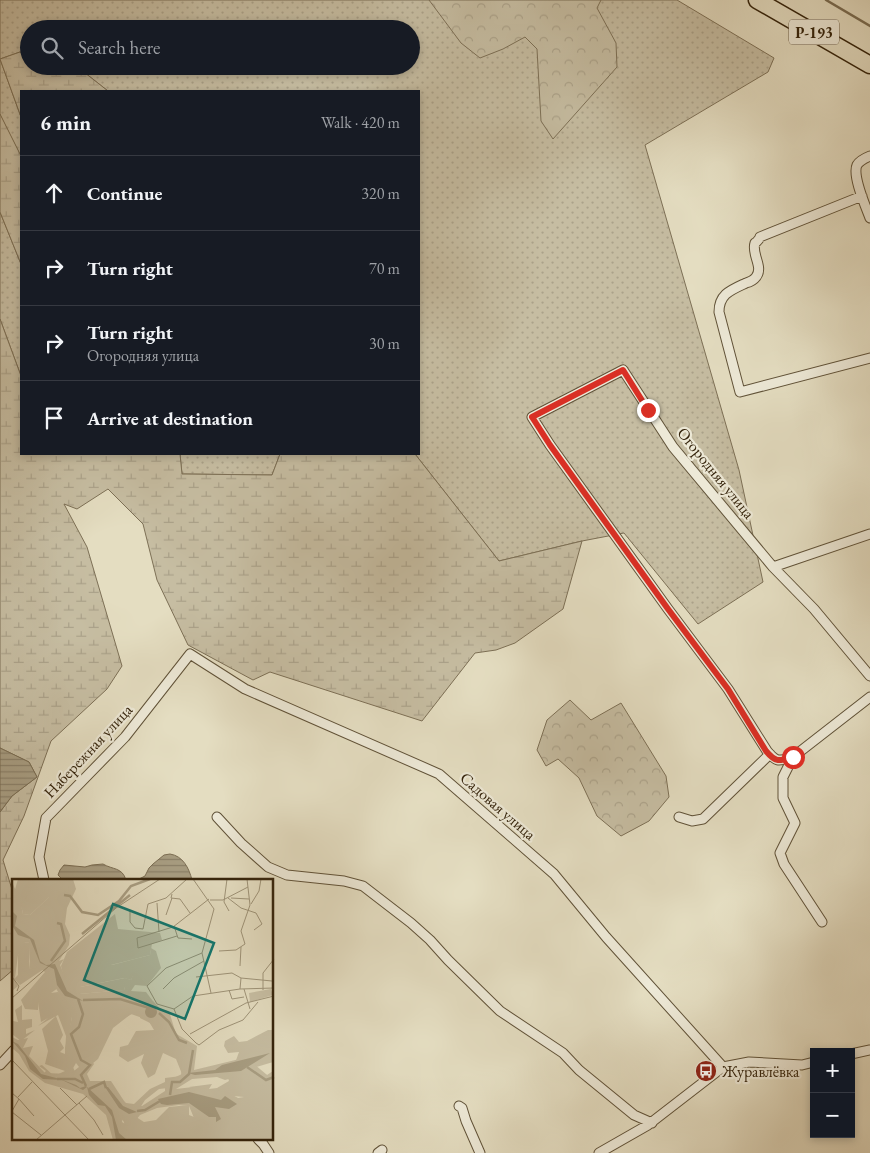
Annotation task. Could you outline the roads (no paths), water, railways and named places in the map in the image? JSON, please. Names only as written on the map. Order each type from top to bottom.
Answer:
[{"type":"highway","name":"Р-193","points":[[757,0],[870,65]]},
{"type":"street","points":[[870,156],[858,163],[856,168],[856,176],[870,218]]},
{"type":"street","points":[[862,196],[760,237],[755,243],[759,270],[758,276],[721,298],[719,312],[740,392],[870,358]]},
{"type":"street","name":"Огородняя улица","points":[[770,754],[728,689],[668,609],[532,417],[623,370],[673,447],[773,567],[814,609],[870,676]]},
{"type":"street","points":[[773,567],[870,534]]},
{"type":"street","name":"Набережная улица","points":[[44,879],[39,857],[46,818],[125,737],[190,654]]},
{"type":"street","name":"Садовая улица","points":[[190,654],[245,689],[439,774],[554,874],[606,937],[723,1067]]},
{"type":"street","points":[[679,817],[692,821],[703,819],[770,754],[773,759],[781,761],[793,757],[870,697]]},
{"type":"street","points":[[793,757],[783,777],[783,798],[795,823],[780,853],[784,864],[822,922]]},
{"type":"street","points":[[217,817],[241,843],[268,867],[288,875],[344,881],[362,886],[411,923],[500,1011],[563,1053],[579,1070],[634,1115],[652,1123]]},
{"type":"street","points":[[855,1053],[870,1050]]},
{"type":"street","points":[[0,1065],[12,1052]]},
{"type":"street","points":[[599,1153],[652,1123],[723,1067],[749,1062],[802,1065],[810,1063]]},
{"type":"street","points":[[459,1106],[462,1108],[480,1153]]},
{"type":"street","points":[[259,1140],[269,1153]]},
{"type":"waterway","points":[[826,0],[870,26]]},
{"type":"place","name":"Журавлёвка","points":[[706,1071]]}]
